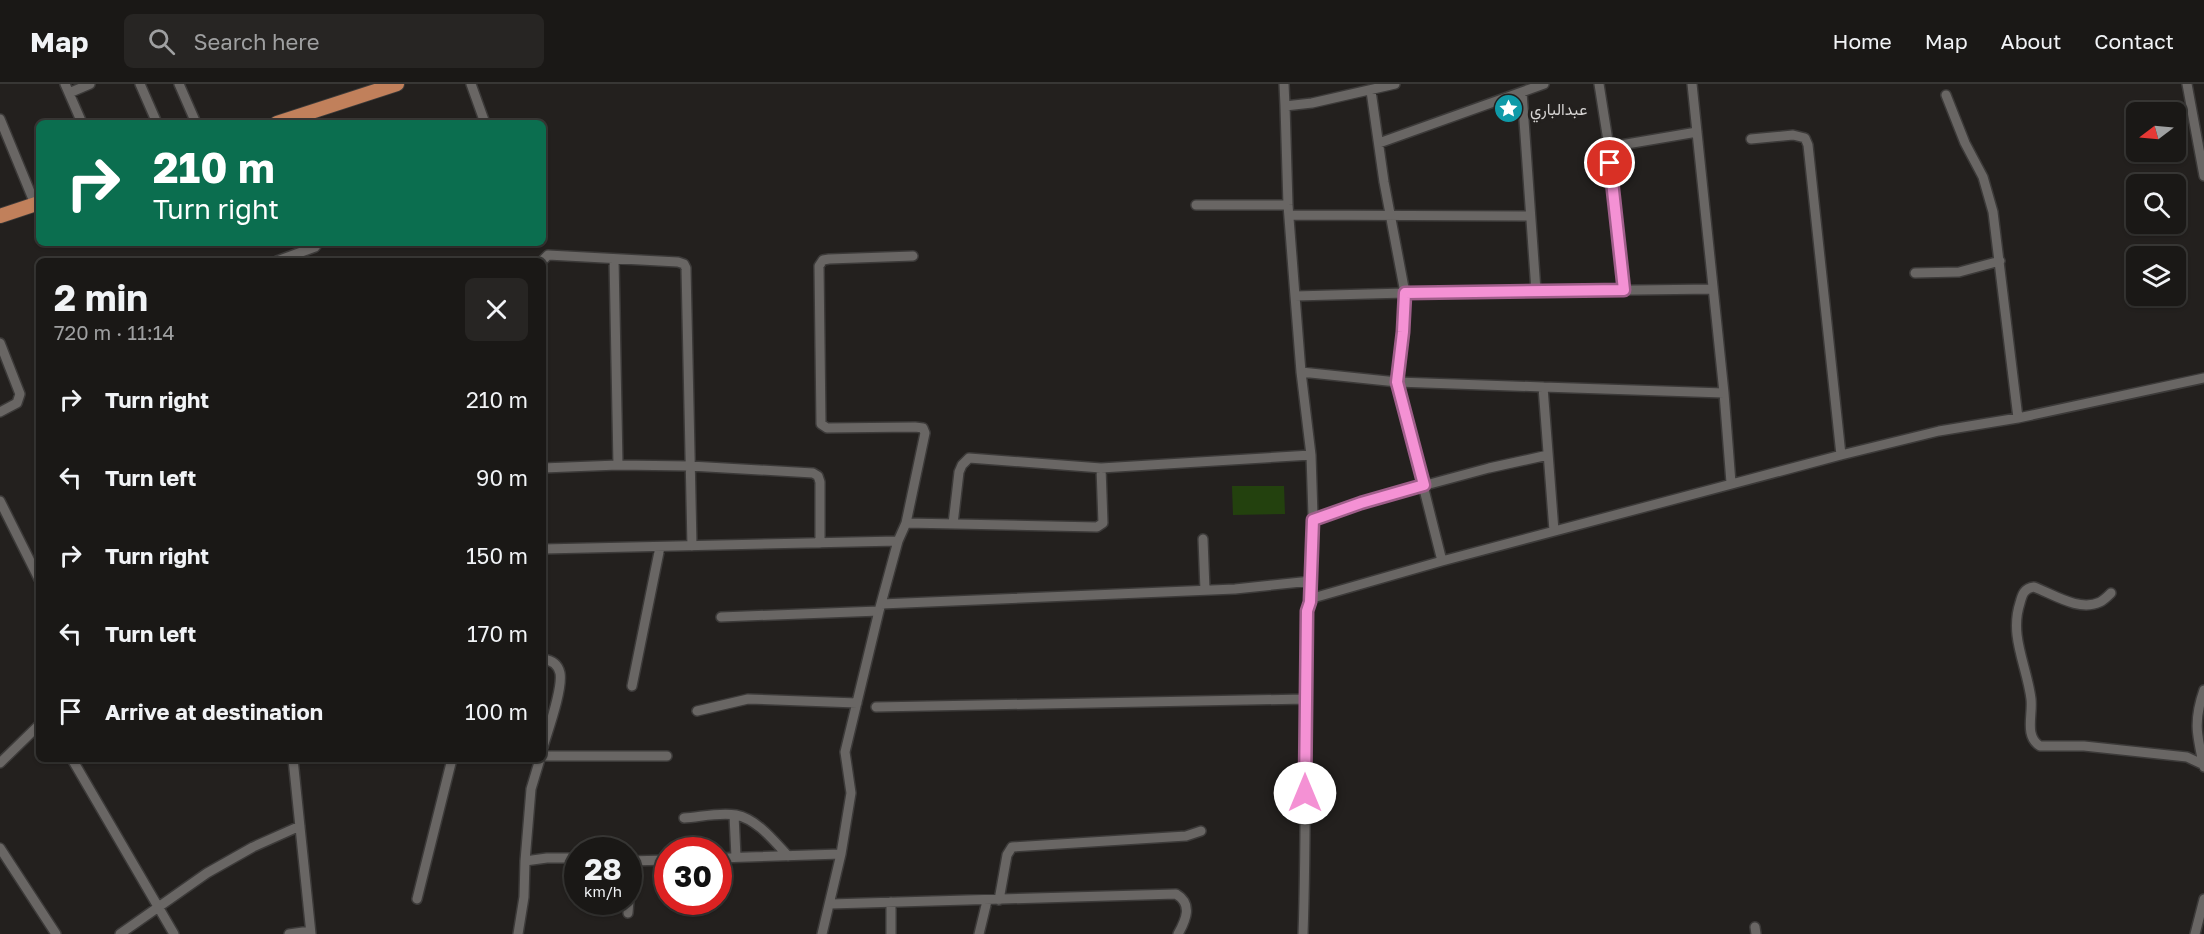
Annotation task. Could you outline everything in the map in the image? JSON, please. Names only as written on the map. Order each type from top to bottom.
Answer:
[{"type":"main road","points":[[286,120],[397,84]]},
{"type":"main road","points":[[0,216],[36,204]]},
{"type":"street","points":[[81,120],[67,88],[90,84]]},
{"type":"street","points":[[140,84],[156,120]]},
{"type":"street","points":[[179,84],[195,120]]},
{"type":"street","points":[[471,84],[484,120]]},
{"type":"street","points":[[1284,84],[1288,215],[1301,372],[1311,455],[1313,520],[1310,602],[1307,611],[1306,863],[1303,934]]},
{"type":"street","points":[[1285,106],[1371,91],[1395,84]]},
{"type":"street","points":[[1379,143],[1544,84]]},
{"type":"street","points":[[1599,84],[1609,147],[1624,290]]},
{"type":"street","points":[[1692,84],[1731,483]]},
{"type":"street","points":[[2187,84],[2204,176]]},
{"type":"street","points":[[1371,91],[1405,293],[1397,382],[1442,561]]},
{"type":"street","points":[[1522,92],[1536,291]]},
{"type":"street","points":[[1946,95],[1965,144],[1987,188],[1993,212],[2018,418]]},
{"type":"street","points":[[0,119],[36,202]]},
{"type":"street","points":[[1609,147],[1697,132]]},
{"type":"street","points":[[1751,139],[1793,135],[1804,138],[1808,145],[1841,455]]},
{"type":"street","points":[[1196,205],[1288,205]]},
{"type":"street","points":[[1288,215],[1530,216]]},
{"type":"street","points":[[286,258],[316,246]]},
{"type":"street","points":[[545,258],[548,255],[684,264],[689,323],[692,546]]},
{"type":"street","points":[[822,934],[841,854],[852,786],[845,752],[880,607],[898,541],[906,523],[925,433],[922,428],[826,428],[821,424],[819,266],[823,260],[829,259],[913,256]]},
{"type":"street","points":[[614,258],[618,465]]},
{"type":"street","points":[[1915,273],[1959,272],[2000,261]]},
{"type":"street","points":[[1295,296],[1713,289]]},
{"type":"street","points":[[0,343],[20,394],[17,403],[0,412]]},
{"type":"street","points":[[1301,372],[1397,382],[1724,393]]},
{"type":"street","points":[[1310,602],[1313,598],[1442,561],[1841,455],[1939,431],[2018,418],[2204,378]]},
{"type":"street","points":[[1543,387],[1554,531]]},
{"type":"street","points":[[953,524],[959,472],[969,458],[1101,468],[1311,455]]},
{"type":"street","points":[[1313,520],[1357,504],[1424,485],[1548,455]]},
{"type":"street","points":[[546,468],[618,465],[690,466],[813,473],[818,476],[820,482],[820,543]]},
{"type":"street","points":[[906,523],[1097,527],[1103,522],[1101,468]]},
{"type":"street","points":[[0,501],[36,573]]},
{"type":"street","points":[[1203,539],[1205,590]]},
{"type":"street","points":[[546,549],[898,541]]},
{"type":"street","points":[[632,686],[660,547]]},
{"type":"street","points":[[721,617],[1311,582]]},
{"type":"street","points":[[2111,593],[2100,602],[2088,605],[2074,603],[2034,587],[2029,588],[2022,595],[2015,623],[2030,685],[2031,737],[2040,746],[2084,746],[2187,757],[2204,766]]},
{"type":"street","points":[[546,659],[557,665],[560,673],[559,687],[546,736]]},
{"type":"street","points":[[2204,690],[2197,710],[2195,726],[2204,766]]},
{"type":"street","points":[[697,711],[748,699],[857,703]]},
{"type":"street","points":[[876,707],[1305,699]]},
{"type":"street","points":[[0,763],[36,728]]},
{"type":"street","points":[[546,756],[667,756]]},
{"type":"street","points":[[74,762],[174,934]]},
{"type":"street","points":[[289,934],[311,933],[293,762]]},
{"type":"street","points":[[417,899],[451,762]]},
{"type":"street","points":[[518,934],[524,897],[531,789],[539,762]]},
{"type":"street","points":[[684,818],[734,814],[743,817],[788,856]]},
{"type":"street","points":[[734,814],[736,857]]},
{"type":"street","points":[[120,934],[232,858],[300,826]]},
{"type":"street","points":[[999,900],[1007,855],[1012,847],[1186,836],[1201,831]]},
{"type":"street","points":[[0,848],[56,934]]},
{"type":"street","points":[[732,857],[841,854]]},
{"type":"street","points":[[525,861],[564,857]]},
{"type":"street","points":[[830,904],[1176,894],[1182,898],[1187,910],[1185,922],[1178,934]]},
{"type":"street","points":[[2195,934],[2204,899]]},
{"type":"street","points":[[979,934],[987,901]]},
{"type":"street","points":[[891,902],[891,934]]},
{"type":"green space","points":[[1232,486],[1284,486],[1285,514],[1233,515]]},
{"type":"place","name":"عبدالباري","points":[[1509,109]]},
{"type":"route","points":[[1305,793],[1307,611],[1310,602],[1313,520],[1334,511],[1424,485],[1397,382],[1400,370],[1405,293],[1624,290],[1610,163]]}]
